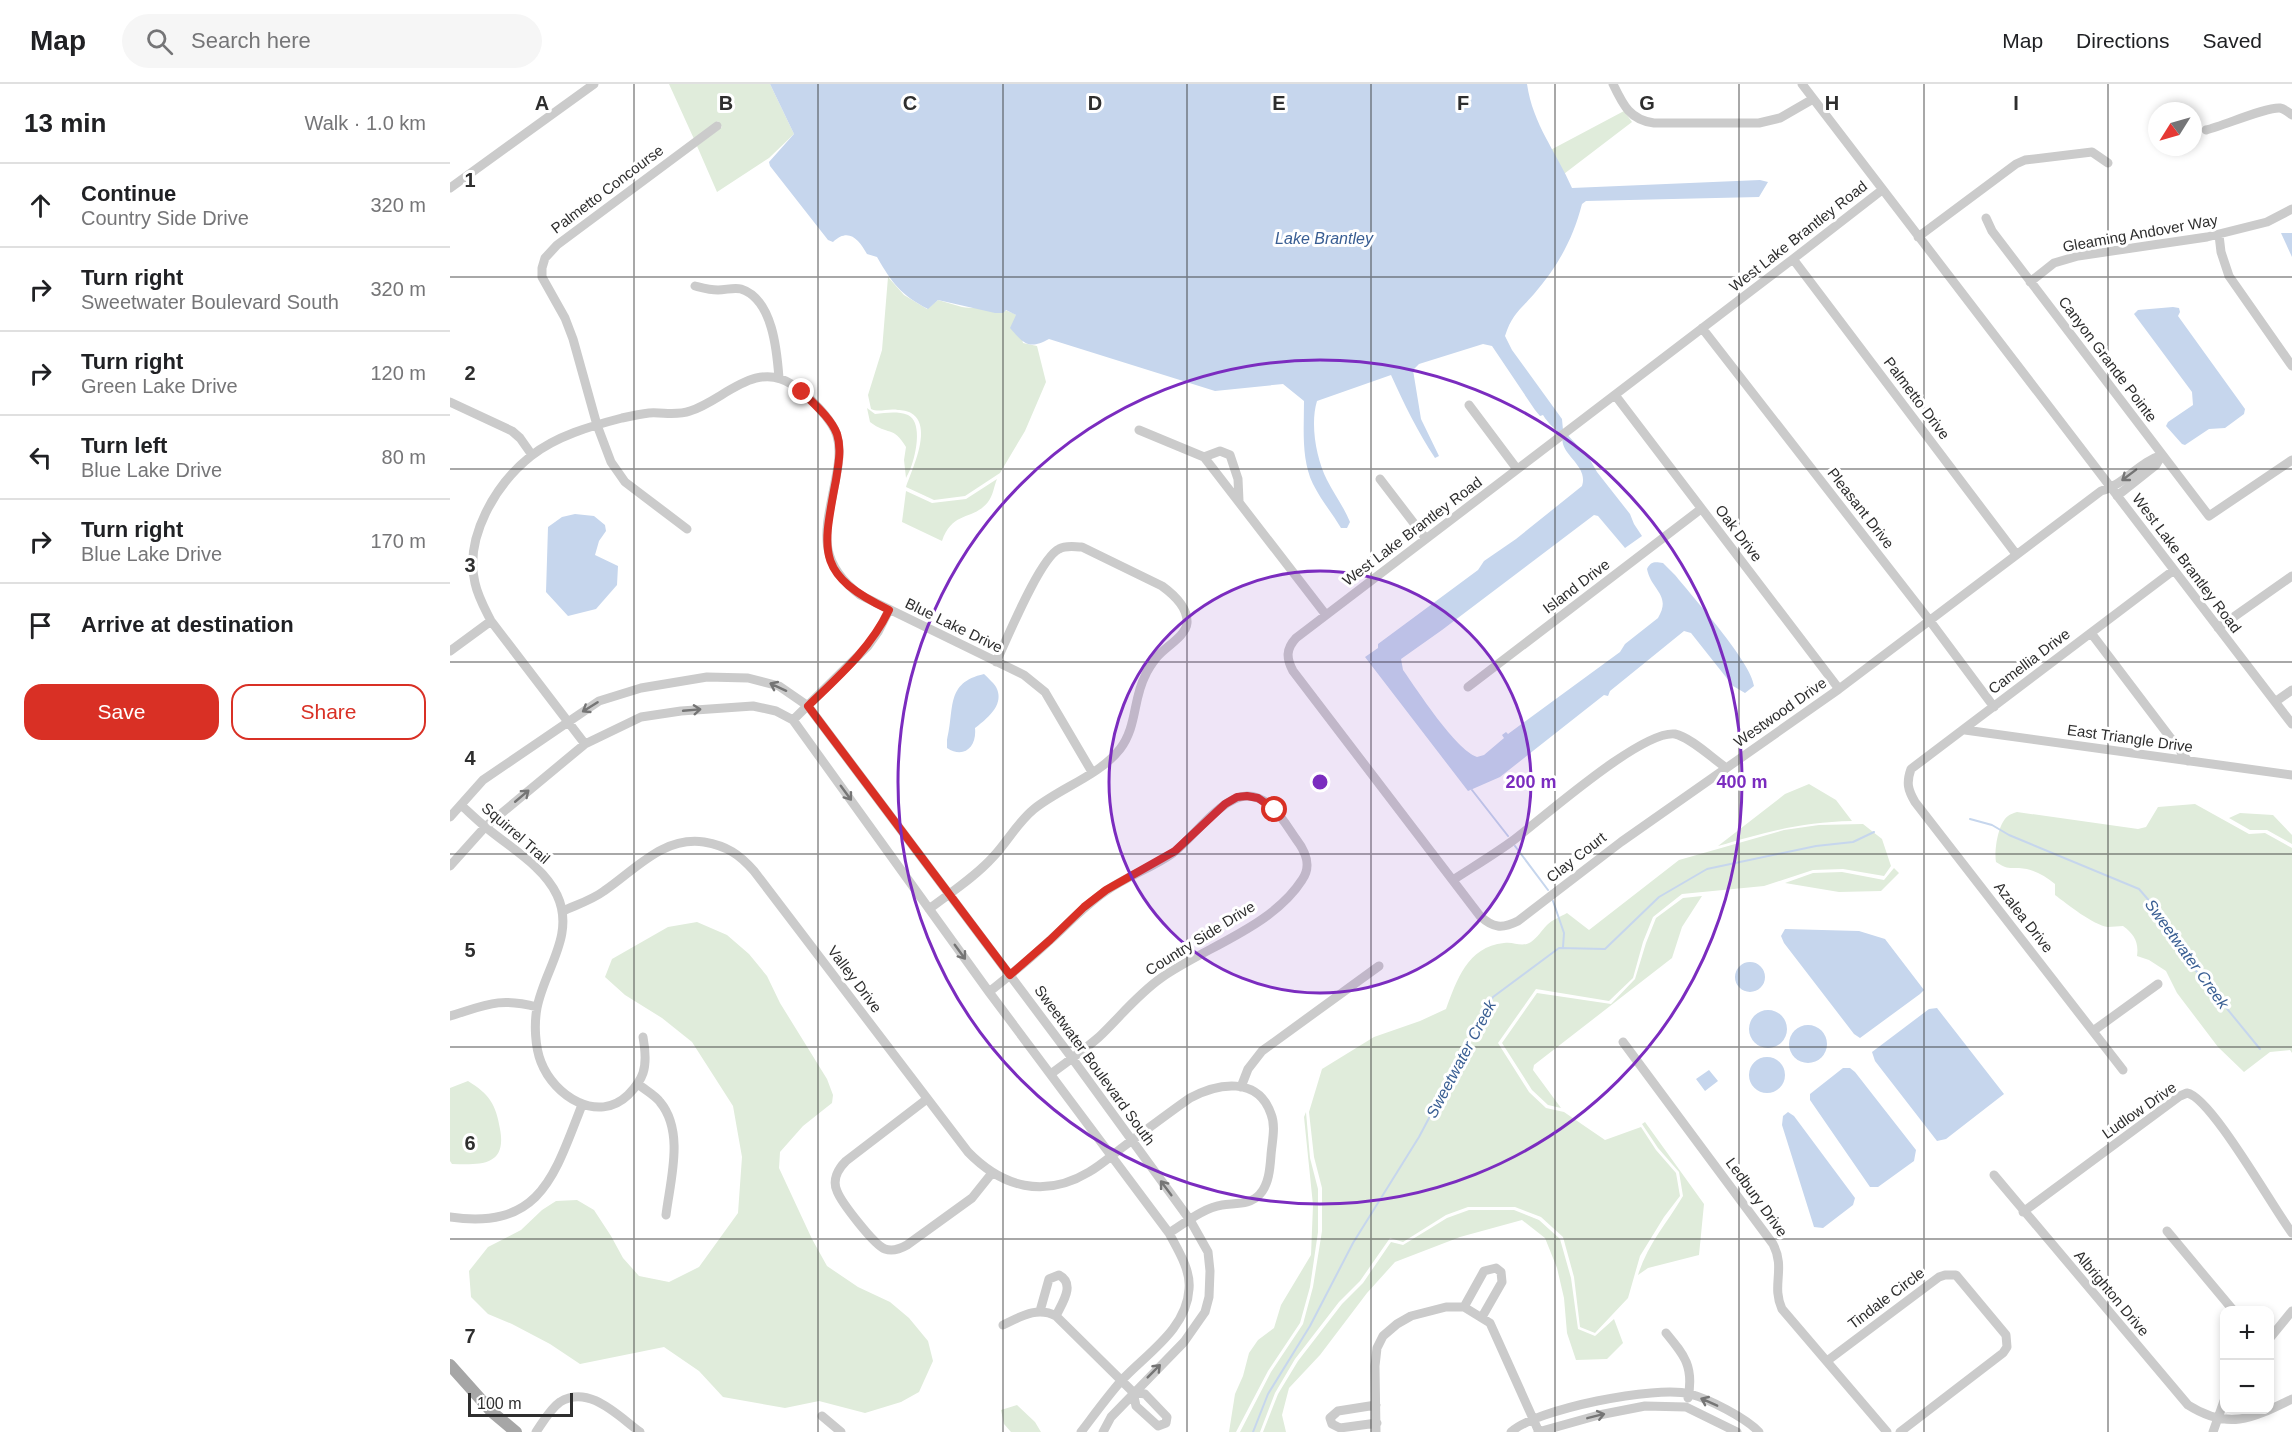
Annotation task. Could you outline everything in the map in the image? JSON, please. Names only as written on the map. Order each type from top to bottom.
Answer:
[{"type":"main road","points":[[450,1365],[492,1412],[516,1432]]},
{"type":"street","points":[[450,188],[594,84]]},
{"type":"street","points":[[1613,84],[1633,116],[1641,121],[1654,123],[1760,123],[1780,118],[1813,99]]},
{"type":"street","points":[[1802,84],[1882,190]]},
{"type":"street","points":[[2206,130],[2227,125],[2268,109],[2282,108],[2292,115]]},
{"type":"street","name":"Palmetto Concourse","points":[[687,529],[625,482],[611,462],[597,425],[573,339],[565,318],[542,277],[542,268],[545,258],[557,244],[717,126]]},
{"type":"street","points":[[1918,237],[2006,171],[2025,160],[2092,152],[2108,163]]},
{"type":"street","name":"West Lake Brantley Road","points":[[1454,880],[1293,671],[1287,652],[1290,645],[1296,638],[1882,190],[2292,724]]},
{"type":"street","name":"Gleaming Andover Way","points":[[2030,282],[2054,263],[2078,256],[2187,242],[2219,235],[2267,222],[2292,209]]},
{"type":"street","name":"Canyon Grande Pointe","points":[[1986,218],[1992,231],[2030,282],[2209,516],[2292,460]]},
{"type":"street","points":[[2219,235],[2221,252],[2229,276],[2292,366]]},
{"type":"street","name":"Palmetto Drive","points":[[1793,260],[2016,554]]},
{"type":"street","points":[[585,744],[492,621],[480,599],[474,581],[476,542],[492,500],[518,467],[532,455],[554,442],[597,425],[649,413],[675,415],[702,407],[747,380],[764,377],[779,378],[776,343],[771,324],[750,293],[740,289],[717,290],[695,286]]},
{"type":"street","name":"Pleasant Drive","points":[[1702,328],[1994,707]]},
{"type":"street","name":"Blue Lake Drive","points":[[779,378],[793,385],[813,403],[837,434],[839,462],[828,521],[826,547],[830,560],[847,585],[860,595],[889,610],[1024,675],[1045,692],[1092,772]]},
{"type":"street","name":"Oak Drive","points":[[1615,395],[1839,689]]},
{"type":"street","points":[[450,402],[512,431],[532,455]]},
{"type":"street","points":[[1469,405],[1517,469]]},
{"type":"street","points":[[1139,430],[1204,457],[1326,615]]},
{"type":"street","points":[[1204,457],[1220,451],[1230,455],[1238,479],[1239,501]]},
{"type":"street","name":"Westwood Drive","points":[[1725,767],[1769,740],[1839,689],[2101,491],[2114,492],[2156,465],[2162,455]]},
{"type":"street","points":[[1380,479],[1426,539]]},
{"type":"street","name":"Island Drive","points":[[1468,687],[1701,509]]},
{"type":"street","points":[[929,909],[994,856],[1017,825],[1034,809],[1057,792],[1109,761],[1131,729],[1137,695],[1145,675],[1157,656],[1187,625],[1182,606],[1162,586],[1082,547],[1069,546],[1060,549],[1044,563],[996,662]]},
{"type":"street","name":"Camellia Drive","points":[[1907,779],[1911,769],[2174,570]]},
{"type":"street","points":[[2218,628],[2292,576]]},
{"type":"street","points":[[793,720],[868,646],[889,610]]},
{"type":"street","points":[[450,651],[492,621]]},
{"type":"street","points":[[2091,633],[2188,760]]},
{"type":"street","name":"Sweetwater Boulevard South","points":[[450,818],[483,780],[599,701],[641,688],[707,677],[748,678],[779,686],[808,706],[1072,1058],[1190,1220],[1208,1252],[1209,1297],[1205,1312],[1184,1342],[1111,1417],[1103,1432]]},
{"type":"street","points":[[2275,702],[2292,690]]},
{"type":"street","points":[[450,866],[485,827],[585,744],[641,717],[681,711],[753,706],[776,711],[793,720],[989,992],[1052,1073],[1169,1233],[1187,1272],[1190,1288],[1187,1304],[1167,1336],[1121,1381],[1081,1432]]},
{"type":"street","name":"East Triangle Drive","points":[[1965,730],[2292,775]]},
{"type":"street","points":[[1454,880],[1509,843],[1601,772],[1650,740],[1674,734],[1685,737],[1725,767]]},
{"type":"street","name":"Clay Court","points":[[1454,880],[1480,916],[1488,923],[1498,927],[1507,926],[1518,921],[1621,842],[1725,767]]},
{"type":"street","name":"Azalea Drive","points":[[1907,779],[1908,790],[1915,802],[2123,1070]]},
{"type":"street","name":"Country Side Drive","points":[[989,992],[1044,946],[1084,907],[1106,890],[1175,851],[1225,804],[1237,797],[1247,796],[1258,798],[1275,810],[1307,858],[1307,870],[1295,890],[1257,922],[1161,978],[1142,992],[1099,1036],[1052,1073]]},
{"type":"street","name":"Squirrel Trail","points":[[461,804],[545,877],[557,894],[563,911],[563,931],[537,1007],[536,1037],[541,1063],[560,1090],[582,1105]]},
{"type":"street","name":"Valley Drive","points":[[563,911],[603,892],[658,851],[671,845],[697,841],[730,849],[754,871],[968,1152],[992,1173],[1004,1179],[1036,1188],[1053,1186],[1089,1172],[1131,1141]]},
{"type":"street","points":[[1241,1087],[1248,1069],[1263,1051],[1379,966]]},
{"type":"street","points":[[2093,1031],[2158,984]]},
{"type":"street","points":[[450,1016],[495,1002],[514,1002],[537,1007]]},
{"type":"street","points":[[450,1217],[476,1220],[498,1218],[512,1213],[539,1194],[546,1186],[561,1158],[582,1105],[605,1107],[615,1104],[624,1099],[638,1084],[645,1065],[643,1036]]},
{"type":"street","name":"Ledbury Drive","points":[[1623,1042],[1773,1244],[1780,1264],[1777,1290],[1780,1304],[1793,1323],[1887,1432]]},
{"type":"street","points":[[638,1084],[660,1101],[673,1129],[674,1147],[666,1215]]},
{"type":"street","points":[[1131,1141],[1190,1098],[1208,1088],[1230,1084],[1254,1092],[1272,1115],[1270,1171],[1265,1186],[1253,1200],[1208,1209],[1169,1233]]},
{"type":"street","name":"Ludlow Drive","points":[[2023,1212],[2187,1093],[2199,1098],[2292,1233]]},
{"type":"street","points":[[927,1099],[846,1161],[836,1174],[837,1191],[873,1242],[888,1251],[907,1245],[972,1198],[992,1173]]},
{"type":"street","name":"Albrighton Drive","points":[[1994,1175],[2184,1401],[2197,1411],[2218,1418]]},
{"type":"street","points":[[2167,1232],[2229,1306]]},
{"type":"street","points":[[1464,1307],[1484,1271],[1496,1268],[1501,1272],[1502,1282],[1482,1317]]},
{"type":"street","points":[[1040,1311],[1049,1279],[1059,1275],[1065,1278],[1068,1292],[1056,1316]]},
{"type":"street","name":"Tindale Circle","points":[[1827,1361],[1939,1277],[1956,1275],[2006,1335],[2007,1347],[2003,1353],[1900,1432]]},
{"type":"street","points":[[1376,1405],[1338,1411],[1330,1418],[1332,1424],[1340,1428],[1376,1428],[1376,1405],[1375,1366],[1377,1348],[1383,1336],[1397,1324],[1412,1316],[1446,1307],[1464,1307],[1490,1323],[1539,1432],[1599,1415],[1645,1406],[1686,1407],[1737,1432]]},
{"type":"street","points":[[1003,1325],[1029,1313],[1040,1311],[1056,1316],[1133,1392]]},
{"type":"street","points":[[2274,1333],[2292,1311]]},
{"type":"street","points":[[1666,1333],[1687,1359],[1690,1382],[1686,1407]]},
{"type":"street","points":[[1511,1432],[1534,1418],[1596,1402],[1644,1393],[1689,1394],[1732,1414],[1759,1432]]},
{"type":"street","points":[[536,1432],[560,1403],[581,1396],[594,1399],[640,1432]]},
{"type":"street","points":[[2218,1418],[2244,1420],[2255,1418],[2292,1399]]},
{"type":"street","points":[[2213,1432],[2220,1412]]},
{"type":"street","points":[[822,1416],[841,1432]]},
{"type":"green space","points":[[669,84],[770,84],[794,134],[769,158],[717,192],[697,146],[722,127],[718,121],[694,139]]},
{"type":"green space","points":[[1624,111],[1632,122],[1556,180],[1543,154]]},
{"type":"green space","points":[[888,277],[904,295],[927,309],[938,300],[962,307],[1010,312],[1016,315],[1023,343],[1037,346],[1046,382],[1025,431],[1000,473],[965,496],[934,500],[906,487],[921,438],[918,419],[905,411],[871,409],[868,395],[882,350]]},
{"type":"green space","points":[[867,408],[875,414],[900,413],[908,415],[913,420],[917,435],[915,455],[906,478],[904,460],[906,447],[894,433],[870,422]]},
{"type":"green space","points":[[997,479],[988,502],[976,512],[952,524],[942,541],[902,522],[906,491],[932,503],[966,499]]},
{"type":"green space","points":[[1809,784],[1836,800],[1852,821],[1816,823],[1752,836],[1718,846],[1785,794]]},
{"type":"green space","points":[[2195,804],[2249,834],[2265,833],[2292,848],[2292,1053],[2290,1050],[2270,1052],[2244,1072],[2218,1047],[2177,993],[2166,971],[2149,960],[2137,956],[2136,942],[2127,929],[2123,926],[2102,925],[2073,909],[2055,895],[2055,884],[2038,873],[2007,868],[1996,862],[1999,831],[2009,815],[2017,812],[2138,829],[2146,827],[2158,807]]},
{"type":"green space","points":[[2240,813],[2273,815],[2292,835],[2292,844],[2267,830],[2250,830],[2229,818]]},
{"type":"green space","points":[[1863,824],[1882,839],[1891,866],[1884,876],[1843,869],[1813,870],[1764,886],[1682,894],[1653,917],[1633,978],[1609,1001],[1536,989],[1498,1043],[1529,1092],[1546,1108],[1564,1112],[1605,1140],[1641,1127],[1656,1150],[1676,1173],[1680,1196],[1640,1256],[1628,1298],[1595,1333],[1580,1327],[1574,1277],[1563,1237],[1541,1217],[1515,1207],[1468,1207],[1446,1215],[1403,1242],[1390,1238],[1360,1281],[1339,1302],[1295,1359],[1275,1393],[1260,1432],[1240,1432],[1271,1372],[1303,1324],[1313,1287],[1322,1231],[1322,1188],[1314,1157],[1309,1112],[1322,1069],[1374,1037],[1446,1009],[1459,976],[1472,958],[1481,951],[1504,943],[1527,944],[1549,923],[1567,913],[1589,930],[1679,860],[1784,830],[1819,825]]},
{"type":"green space","points":[[1894,868],[1899,873],[1881,891],[1839,892],[1785,883],[1813,873],[1842,872],[1884,880]]},
{"type":"green space","points":[[1702,896],[1682,927],[1672,958],[1534,1065],[1533,1070],[1561,1108],[1548,1105],[1532,1090],[1502,1043],[1537,993],[1611,1004],[1635,979],[1656,918],[1683,898]]},
{"type":"green space","points":[[697,922],[727,935],[749,954],[767,976],[780,1003],[827,1079],[833,1095],[832,1103],[803,1126],[780,1152],[779,1168],[827,1266],[858,1287],[890,1302],[909,1318],[928,1341],[933,1361],[919,1392],[901,1402],[865,1413],[819,1401],[785,1408],[723,1397],[699,1371],[664,1347],[580,1364],[550,1344],[488,1314],[471,1297],[469,1271],[488,1247],[521,1230],[542,1210],[556,1201],[577,1200],[594,1210],[623,1258],[639,1276],[669,1282],[699,1267],[738,1213],[742,1157],[733,1106],[692,1042],[662,1018],[625,995],[605,977],[612,959],[668,927]]},
{"type":"green space","points":[[468,1081],[481,1090],[494,1106],[500,1129],[500,1150],[490,1161],[452,1164],[450,1161],[450,1088]]},
{"type":"green space","points":[[1306,1112],[1310,1158],[1318,1189],[1318,1232],[1310,1287],[1300,1323],[1268,1371],[1236,1432],[1229,1432],[1235,1394],[1249,1353],[1258,1340],[1274,1328],[1281,1305],[1311,1255],[1313,1205],[1304,1117]]},
{"type":"green space","points":[[1645,1122],[1704,1204],[1699,1255],[1648,1268],[1638,1275],[1652,1244],[1683,1196],[1679,1172],[1658,1148],[1642,1124]]},
{"type":"green space","points":[[1469,1210],[1514,1210],[1539,1220],[1560,1239],[1571,1278],[1578,1329],[1595,1336],[1614,1319],[1623,1343],[1607,1359],[1576,1360],[1567,1333],[1564,1298],[1557,1268],[1545,1238],[1522,1220],[1460,1237],[1395,1262],[1367,1293],[1320,1355],[1289,1388],[1282,1415],[1286,1432],[1263,1432],[1278,1394],[1298,1361],[1342,1304],[1363,1283],[1391,1242],[1403,1245],[1447,1218]]},
{"type":"green space","points":[[1017,1405],[1035,1422],[1041,1432],[1011,1432],[1004,1424],[1001,1410]]},
{"type":"water","name":"Lake Brantley","points":[[770,84],[1527,84],[1534,112],[1572,188],[1760,180],[1768,182],[1759,197],[1586,201],[1582,204],[1574,229],[1557,262],[1543,284],[1514,317],[1505,336],[1512,350],[1562,419],[1563,430],[1589,458],[1597,472],[1630,514],[1642,536],[1625,548],[1598,516],[1594,515],[1401,659],[1403,670],[1427,705],[1458,743],[1477,757],[1484,755],[1504,738],[1502,735],[1506,732],[1508,734],[1620,652],[1625,644],[1658,618],[1662,610],[1662,598],[1647,569],[1652,563],[1658,562],[1663,563],[1675,575],[1733,646],[1751,675],[1754,686],[1745,693],[1733,686],[1691,633],[1684,631],[1610,691],[1608,696],[1604,695],[1500,777],[1468,791],[1365,657],[1378,648],[1378,644],[1478,570],[1484,561],[1516,539],[1582,486],[1580,468],[1565,449],[1561,435],[1543,415],[1540,416],[1535,410],[1492,346],[1483,344],[1419,364],[1413,370],[1421,419],[1439,456],[1435,458],[1411,418],[1391,375],[1317,401],[1314,430],[1320,462],[1350,522],[1347,528],[1341,528],[1316,490],[1309,474],[1304,443],[1304,401],[1283,384],[1215,391],[1049,339],[1032,345],[1027,344],[1010,328],[1016,315],[1006,310],[1003,313],[995,313],[938,300],[928,309],[904,293],[877,257],[867,254],[853,237],[844,236],[833,242],[828,240],[770,166],[769,162],[794,134]]},
{"type":"water","points":[[2281,233],[2292,233],[2292,257]]},
{"type":"water","points":[[2179,308],[2178,316],[2245,409],[2244,414],[2225,428],[2209,429],[2185,445],[2166,426],[2168,422],[2193,405],[2192,392],[2134,314],[2138,310]]},
{"type":"water","points":[[575,514],[594,516],[605,525],[606,531],[599,541],[595,555],[618,566],[617,585],[596,609],[568,616],[546,592],[548,527],[562,517]]},
{"type":"water","points":[[984,674],[997,689],[999,695],[996,706],[989,716],[975,728],[972,746],[964,752],[953,751],[947,748],[947,740],[957,690],[972,678]]},
{"type":"water","points":[[1785,929],[1859,931],[1885,939],[1924,990],[1860,1038],[1854,1034],[1784,943],[1781,936]]},
{"type":"water","points":[[1750,962],[1761,966],[1765,977],[1761,988],[1750,992],[1739,988],[1735,977],[1739,966]]},
{"type":"water","points":[[1937,1008],[2004,1094],[1946,1139],[1937,1141],[1875,1061],[1872,1052],[1929,1009]]},
{"type":"water","points":[[1768,1010],[1781,1016],[1787,1029],[1781,1042],[1768,1048],[1755,1042],[1749,1029],[1755,1016]]},
{"type":"water","points":[[1808,1025],[1821,1031],[1827,1044],[1821,1057],[1808,1063],[1795,1057],[1789,1044],[1795,1031]]},
{"type":"water","points":[[1767,1057],[1780,1062],[1785,1075],[1780,1088],[1767,1093],[1754,1088],[1749,1075],[1754,1062]]},
{"type":"water","points":[[1843,1068],[1850,1068],[1855,1072],[1916,1150],[1914,1161],[1878,1187],[1870,1187],[1810,1100],[1810,1094]]},
{"type":"water","points":[[1709,1070],[1718,1081],[1705,1091],[1696,1079]]},
{"type":"water","points":[[1788,1112],[1794,1116],[1855,1198],[1853,1205],[1823,1228],[1814,1227],[1782,1125],[1783,1116]]},
{"type":"waterway","points":[[1472,790],[1508,836]]},
{"type":"waterway","name":"Sweetwater Creek","points":[[1970,819],[1992,825],[2009,835],[2139,889],[2165,919],[2192,966],[2260,1049]]},
{"type":"waterway","name":"Sweetwater Creek","points":[[1253,1432],[1268,1394],[1310,1326],[1353,1243],[1419,1137],[1493,997],[1559,948],[1605,949],[1659,897],[1707,869],[1816,846],[1853,842],[1874,832]]},
{"type":"waterway","points":[[1515,846],[1548,890]]},
{"type":"waterway","points":[[1553,901],[1564,933],[1563,947]]},
{"type":"route","points":[[802,392],[829,421],[837,434],[839,462],[828,521],[826,547],[830,560],[838,575],[847,585],[860,595],[889,610],[868,646],[808,706],[1010,975],[1084,907],[1132,874],[1175,851],[1225,804],[1237,797],[1247,796],[1266,802],[1275,810]]}]
